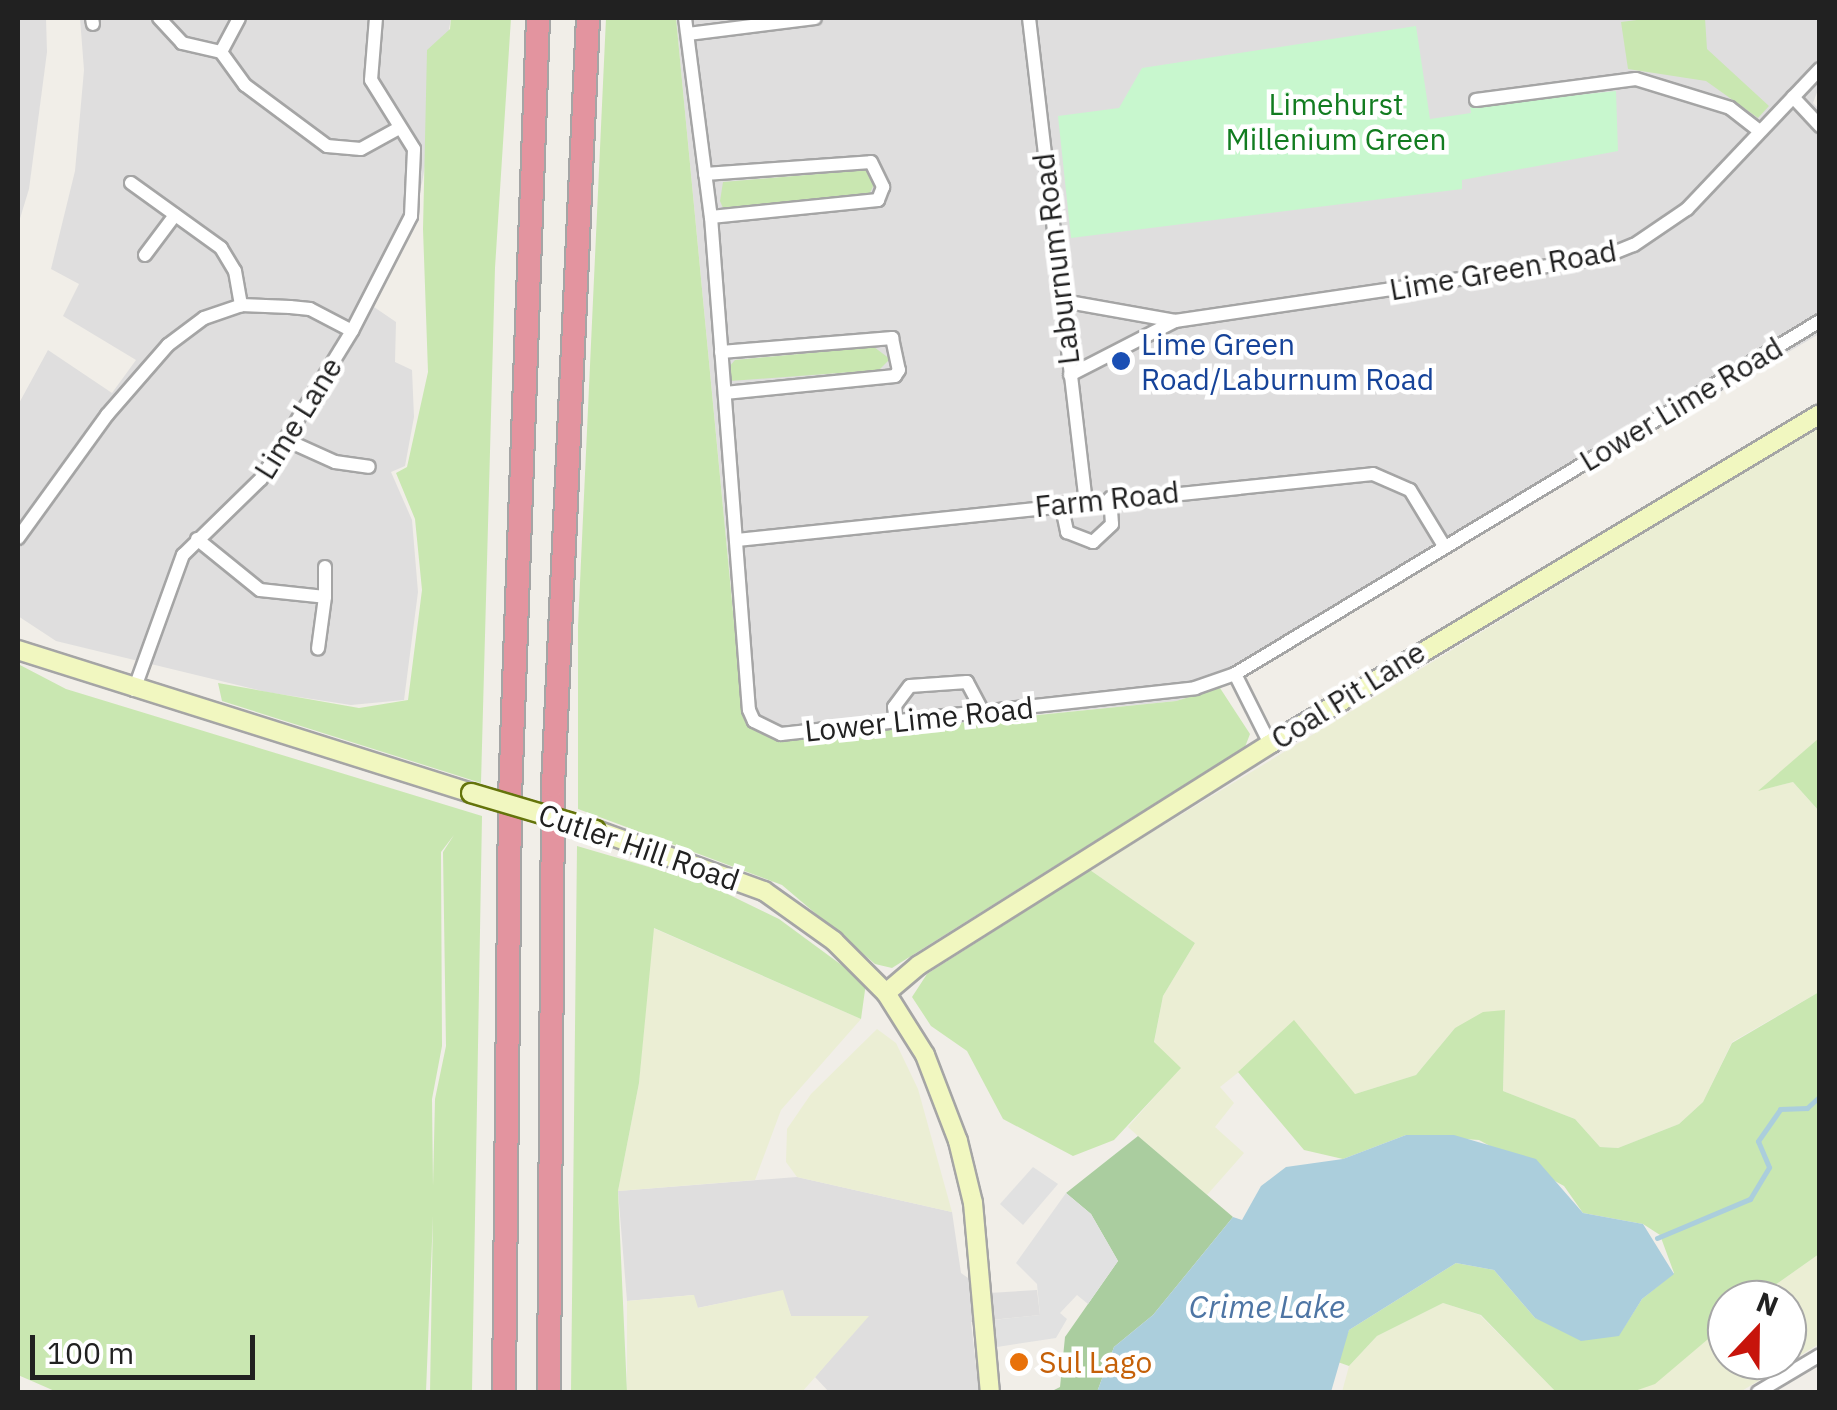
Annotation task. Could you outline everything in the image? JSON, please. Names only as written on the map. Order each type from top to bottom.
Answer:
[{"type":"highway","points":[[504,1392],[510,798],[538,18]]},
{"type":"highway","points":[[549,1392],[553,786],[588,18]]},
{"type":"street","points":[[159,18],[189,48],[222,52],[245,85],[327,146],[361,149],[399,128]]},
{"type":"street","points":[[222,52],[239,18]]},
{"type":"street","name":"Lime Lane","points":[[134,690],[166,588],[197,540],[262,479],[352,331],[414,207],[416,158],[372,80],[376,18]]},
{"type":"street","name":"Lower Lime Road","points":[[686,18],[710,217],[754,721],[780,734],[1194,688],[1235,674],[1820,321]]},
{"type":"street","points":[[688,34],[815,18]]},
{"type":"street","name":"Laburnum Road","points":[[1029,18],[1086,500]]},
{"type":"street","name":"Lime Green Road","points":[[1063,301],[1175,321],[1601,258],[1634,245],[1687,209],[1820,68]]},
{"type":"street","points":[[1476,100],[1636,78],[1730,108],[1759,131]]},
{"type":"street","points":[[1792,97],[1820,126]]},
{"type":"street","points":[[705,174],[871,162],[883,187],[878,200],[710,217]]},
{"type":"street","points":[[131,182],[221,248],[234,271],[241,305]]},
{"type":"street","points":[[144,255],[175,215]]},
{"type":"street","points":[[18,538],[106,416],[168,345],[204,318],[241,305],[310,309],[352,331]]},
{"type":"street","name":"Lime Green Road","points":[[1070,375],[1175,321]]},
{"type":"street","points":[[721,352],[892,338],[899,370],[895,376],[725,393]]},
{"type":"street","name":"Coal Pit Lane","points":[[886,994],[919,966],[1270,744],[1820,414]]},
{"type":"street","points":[[284,439],[368,468]]},
{"type":"street","points":[[352,465],[355,447]]},
{"type":"street","name":"Farm Road","points":[[736,540],[1086,500],[1373,474],[1410,490],[1444,546]]},
{"type":"street","points":[[1061,503],[1067,532],[1093,542],[1112,524],[1110,498]]},
{"type":"street","points":[[197,540],[260,590],[325,597]]},
{"type":"street","points":[[318,650],[325,567]]},
{"type":"street","name":"Cutler Hill Road","points":[[18,650],[134,690],[596,830],[764,891],[834,940],[886,994],[924,1055],[958,1141],[973,1203],[990,1392]]},
{"type":"street","points":[[1235,674],[1270,744]]},
{"type":"street","points":[[896,722],[894,707],[910,686],[967,682],[984,712]]},
{"type":"street","points":[[1758,1392],[1820,1355]]},
{"type":"shaded area","points":[[18,18],[46,18],[47,52],[29,189],[18,225]]},
{"type":"shaded area","points":[[80,18],[451,18],[422,183],[374,307],[396,322],[395,362],[412,370],[414,417],[405,466],[391,472],[412,520],[418,592],[404,700],[351,705],[266,692],[56,641],[18,616],[18,405],[48,350],[112,393],[136,360],[63,316],[79,284],[51,269],[75,171],[84,70]]},
{"type":"shaded area","points":[[676,18],[1819,18],[1819,87],[1813,103],[1820,110],[1819,334],[1220,688],[1176,701],[781,740],[759,733],[743,715]]},
{"type":"shaded area","points":[[1033,1167],[1058,1184],[1023,1225],[1000,1204]]},
{"type":"shaded area","points":[[797,1177],[952,1212],[961,1273],[989,1293],[1037,1290],[1040,1315],[971,1322],[979,1392],[829,1392],[815,1377],[867,1316],[791,1316],[782,1291],[697,1308],[693,1295],[627,1301],[618,1191]]},
{"type":"shaded area","points":[[1066,1193],[1091,1214],[1118,1261],[1088,1304],[1077,1295],[1060,1313],[1067,1319],[1056,1338],[997,1347],[993,1320],[1040,1315],[1037,1284],[1016,1263]]},
{"type":"green space","points":[[451,18],[511,18],[495,268],[481,783],[222,701],[218,683],[359,708],[408,700],[422,590],[415,519],[396,473],[407,467],[428,372],[423,229],[427,50],[450,29]]},
{"type":"green space","points":[[606,18],[676,18],[743,716],[759,733],[781,740],[1176,701],[1220,688],[1250,734],[1245,747],[892,968],[875,964],[782,885],[578,809],[578,626]]},
{"type":"green space","points":[[1705,18],[1707,49],[1769,106],[1758,118],[1706,81],[1628,69],[1621,22]]},
{"type":"green space","name":"Limehurst Millenium Green","points":[[1416,26],[1430,119],[1471,113],[1470,106],[1616,91],[1618,151],[1462,180],[1462,189],[1071,238],[1058,116],[1119,108],[1142,68]]},
{"type":"green space","points":[[866,170],[875,182],[869,195],[723,208],[720,201],[723,182]]},
{"type":"green space","points":[[874,347],[890,359],[879,370],[730,381],[728,368],[735,360]]},
{"type":"green space","points":[[1819,427],[1819,738],[1760,790],[1793,782],[1819,811],[1819,992],[1732,1042],[1703,1102],[1679,1124],[1618,1148],[1600,1147],[1575,1119],[1503,1091],[1505,1011],[1455,1028],[1416,1075],[1355,1094],[1260,1055],[1220,1087],[1234,1103],[1215,1127],[1244,1153],[1207,1195],[1128,1127],[1180,1068],[1154,1043],[1163,996],[1195,943],[1090,870]]},
{"type":"green space","points":[[18,664],[66,689],[482,816],[472,1392],[430,1392],[433,1216],[426,1392],[57,1392],[18,1375]],"holes":[[[454,835],[443,852],[446,1046],[435,1099],[433,1186],[432,1099],[442,1046],[441,852]]]},
{"type":"green space","points":[[1819,738],[1819,811],[1793,782],[1758,791]]},
{"type":"green space","points":[[577,846],[707,884],[779,919],[866,983],[861,1019],[654,928],[639,1083],[618,1191],[627,1392],[571,1392]]},
{"type":"green space","points":[[1090,870],[1195,943],[1163,996],[1154,1042],[1181,1068],[1114,1140],[1073,1156],[1003,1119],[967,1051],[931,1026],[912,997],[927,974]]},
{"type":"green space","points":[[653,928],[861,1019],[781,1110],[755,1180],[618,1191],[639,1083]]},
{"type":"green space","points":[[1819,992],[1819,1254],[1782,1280],[1707,1280],[1707,1340],[1655,1384],[1632,1392],[1556,1392],[1481,1315],[1443,1303],[1377,1336],[1349,1366],[1335,1361],[1349,1330],[1456,1263],[1494,1270],[1535,1318],[1619,1335],[1642,1299],[1674,1273],[1660,1235],[1643,1224],[1583,1213],[1564,1186],[1479,1140],[1406,1135],[1343,1159],[1304,1150],[1238,1072],[1294,1020],[1355,1094],[1416,1075],[1455,1028],[1483,1012],[1505,1010],[1503,1091],[1575,1119],[1600,1147],[1618,1148],[1679,1124],[1703,1102],[1732,1043]]},
{"type":"green space","points":[[877,1029],[896,1043],[918,1089],[952,1212],[797,1177],[786,1162],[787,1129],[811,1094]]},
{"type":"green space","points":[[1138,1136],[1233,1217],[1153,1315],[1114,1347],[1097,1392],[1050,1392],[1060,1387],[1065,1337],[1118,1261],[1091,1214],[1066,1193]]},
{"type":"green space","points":[[1819,1254],[1819,1344],[1807,1351],[1807,1280],[1782,1280]]},
{"type":"green space","points":[[783,1290],[791,1316],[869,1316],[802,1392],[627,1392],[627,1301],[694,1295],[698,1308]]},
{"type":"green space","points":[[1443,1303],[1480,1315],[1556,1392],[1342,1392],[1349,1366],[1377,1336]]},
{"type":"green space","points":[[1707,1340],[1707,1380],[1760,1380],[1740,1392],[1632,1392],[1655,1383]]},
{"type":"water","name":"Crime Lake","points":[[1406,1135],[1454,1135],[1536,1159],[1583,1213],[1643,1224],[1674,1274],[1642,1299],[1619,1336],[1581,1341],[1535,1318],[1494,1270],[1456,1263],[1349,1330],[1331,1392],[1097,1392],[1114,1347],[1153,1315],[1233,1217],[1242,1220],[1261,1186],[1286,1167],[1343,1159]]},
{"type":"waterway","points":[[1657,1238],[1750,1199],[1769,1167],[1758,1141],[1780,1109],[1807,1108],[1820,1096]]},
{"type":"place","name":"Lime Green Road/Laburnum Road","points":[[1121,361]]},
{"type":"place","name":"Sul Lago","points":[[1019,1362]]}]
